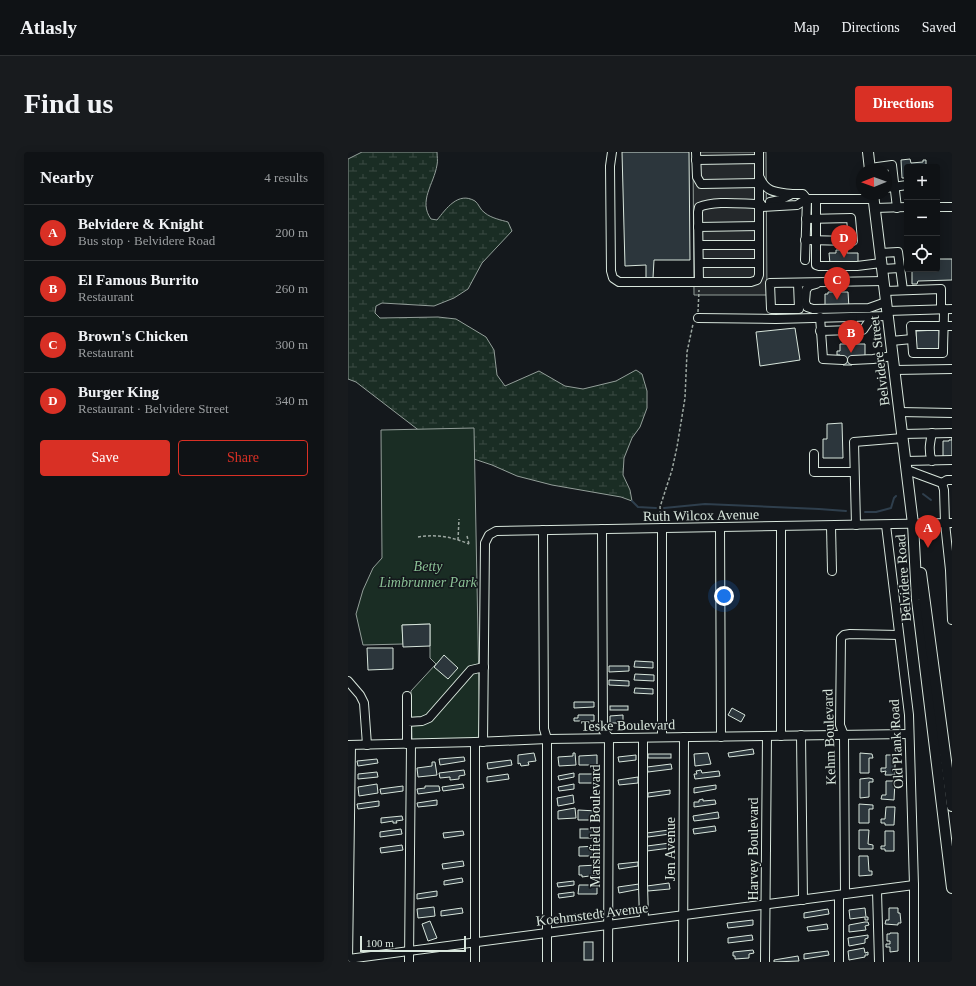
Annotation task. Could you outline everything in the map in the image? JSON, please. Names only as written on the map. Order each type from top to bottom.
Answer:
[{"type":"main road","points":[[868,152],[869,164]]},
{"type":"main road","name":"Belvidere Street","points":[[874,200],[913,524]]},
{"type":"main road","name":"Belvidere Road","points":[[913,524],[925,595],[952,806]]},
{"type":"main road","name":"Belvidere Road","points":[[913,524],[917,600],[952,888]]},
{"type":"street","points":[[612,152],[610,166],[611,271],[613,278],[619,282],[751,282],[757,280],[759,275],[760,204],[759,155],[696,156],[696,178],[702,184],[759,180]]},
{"type":"street","points":[[759,180],[767,189],[776,192],[803,194],[807,200],[805,260]]},
{"type":"street","points":[[892,188],[904,186]]},
{"type":"street","points":[[699,282],[699,207],[706,204],[760,204],[761,202],[780,200],[792,194]]},
{"type":"street","points":[[892,194],[897,208]]},
{"type":"street","points":[[760,204],[762,207],[797,205],[807,200],[856,200]]},
{"type":"street","points":[[816,200],[815,262],[819,266],[857,266],[881,262],[898,252],[903,290]]},
{"type":"street","points":[[874,200],[897,208],[904,207]]},
{"type":"street","points":[[940,207],[952,207]]},
{"type":"street","points":[[805,240],[853,241],[851,218],[806,219]]},
{"type":"street","points":[[698,227],[759,226]]},
{"type":"street","points":[[698,245],[759,245]]},
{"type":"street","points":[[881,262],[900,268]]},
{"type":"street","points":[[699,263],[759,263]]},
{"type":"street","points":[[832,282],[829,284],[815,284],[809,286],[806,290],[805,302],[807,308],[869,308],[887,310],[946,309]]},
{"type":"street","points":[[798,283],[799,309],[771,309],[770,283],[832,282],[884,286],[903,290],[941,289],[948,326],[943,353],[913,353],[911,326],[948,326]]},
{"type":"street","points":[[698,318],[776,319],[872,317],[887,310]]},
{"type":"street","points":[[820,317],[823,360],[843,360]]},
{"type":"street","points":[[852,330],[853,317]]},
{"type":"street","points":[[820,331],[863,330],[872,317]]},
{"type":"street","points":[[891,341],[912,339]]},
{"type":"street","points":[[852,360],[893,356]]},
{"type":"street","points":[[894,370],[952,370]]},
{"type":"street","points":[[900,412],[952,413]]},
{"type":"street","points":[[932,433],[929,446],[929,454],[932,460]]},
{"type":"street","points":[[856,525],[854,442],[932,433],[952,433]]},
{"type":"street","points":[[814,454],[814,472],[854,472]]},
{"type":"street","points":[[906,466],[932,460],[952,460]]},
{"type":"street","points":[[906,466],[942,483],[948,496],[952,619]]},
{"type":"street","points":[[942,483],[947,480],[952,480]]},
{"type":"street","name":"Ruth Wilcox Avenue","points":[[484,666],[485,543],[489,535],[496,531],[948,523]]},
{"type":"street","name":"Old Plank Road","points":[[886,525],[909,715],[914,885],[914,962]]},
{"type":"street","points":[[781,526],[781,736]]},
{"type":"street","points":[[831,526],[832,571]]},
{"type":"street","points":[[720,527],[721,736]]},
{"type":"street","points":[[662,528],[662,737]]},
{"type":"street","name":"Marshfield Boulevard","points":[[602,529],[603,730],[608,738],[608,962]]},
{"type":"street","points":[[543,530],[544,729],[548,739],[546,962]]},
{"type":"street","name":"Kehm Boulevard","points":[[839,962],[842,895],[844,735],[840,725],[841,638],[844,635],[850,634],[900,635]]},
{"type":"street","points":[[407,722],[422,721],[429,718],[471,670],[484,666],[479,742],[475,962]]},
{"type":"street","points":[[348,681],[360,695],[364,703],[367,745]]},
{"type":"street","points":[[406,696],[409,744],[410,962]]},
{"type":"street","name":"Teske Boulevard","points":[[349,745],[548,739],[909,734]]},
{"type":"street","name":"Harvey Boulevard","points":[[765,962],[766,736]]},
{"type":"street","points":[[801,736],[803,900]]},
{"type":"street","name":"Jen Avenue","points":[[683,962],[684,737]]},
{"type":"street","points":[[643,738],[642,885],[644,920]]},
{"type":"street","points":[[348,960],[349,745]]},
{"type":"street","name":"Koehmstedt Avenue","points":[[348,960],[914,885]]},
{"type":"street","points":[[877,891],[879,962]]},
{"type":"path","points":[[660,514],[660,507],[672,470],[682,416],[689,340],[694,323],[698,318],[699,282]]},
{"type":"path","points":[[458,540],[459,520]]},
{"type":"path","points":[[418,537],[443,536],[469,544],[467,536]]},
{"type":"green space","points":[[362,152],[437,152],[437,165],[426,199],[427,212],[431,219],[437,220],[453,203],[463,198],[469,198],[475,201],[487,215],[508,222],[512,231],[482,263],[468,289],[454,298],[434,306],[382,303],[376,306],[375,313],[380,318],[438,317],[456,319],[486,337],[494,350],[497,375],[505,386],[539,371],[565,386],[583,389],[616,381],[636,370],[642,374],[647,391],[647,408],[640,427],[632,438],[624,458],[623,475],[630,490],[632,501],[621,497],[552,485],[517,476],[438,445],[356,382],[348,379],[348,159]]},
{"type":"green space","name":"Betty Limbrunner Park","points":[[474,428],[480,739],[412,740],[411,691],[436,664],[430,658],[430,624],[402,625],[403,644],[363,645],[356,614],[363,590],[373,568],[382,558],[381,430]]},
{"type":"shaded area","points":[[693,152],[766,152],[767,295],[694,295]]},
{"type":"building","points":[[622,152],[689,152],[690,260],[654,260],[653,278],[646,278],[646,265],[625,266]]},
{"type":"building","points":[[910,159],[911,163],[923,162],[923,160],[926,160],[926,164],[904,164],[904,178],[902,178],[901,160]]},
{"type":"building","points":[[836,250],[847,250],[847,253],[858,253],[858,263],[830,264],[829,253],[836,253]]},
{"type":"building","points":[[940,259],[952,259],[952,280],[918,281],[917,284],[912,284],[912,272],[940,272]]},
{"type":"building","points":[[828,292],[848,292],[849,308],[825,307],[825,294],[828,294]]},
{"type":"building","points":[[795,328],[800,360],[760,366],[756,332]]},
{"type":"building","points":[[939,330],[940,351],[916,351],[916,331]]},
{"type":"building","points":[[840,344],[865,344],[865,357],[852,357],[852,365],[843,365],[843,358],[840,358],[840,355],[837,355],[837,351],[840,351]]},
{"type":"building","points":[[842,423],[843,458],[823,458],[823,439],[827,439],[827,424]]},
{"type":"building","points":[[952,440],[952,459],[943,457],[943,441]]},
{"type":"building","points":[[430,624],[430,646],[403,647],[402,625]]},
{"type":"building","points":[[367,648],[393,648],[393,669],[368,670]]},
{"type":"building","points":[[444,655],[458,668],[448,679],[434,667]]},
{"type":"building","points":[[635,661],[653,662],[653,668],[634,667]]},
{"type":"building","points":[[609,666],[629,666],[629,671],[609,672]]},
{"type":"building","points":[[635,674],[654,675],[654,681],[634,680]]},
{"type":"building","points":[[609,680],[629,681],[629,686],[609,685]]},
{"type":"building","points":[[635,688],[653,689],[653,694],[634,693]]},
{"type":"building","points":[[574,702],[594,702],[594,707],[574,708]]},
{"type":"building","points":[[610,706],[628,706],[628,710],[610,710]]},
{"type":"building","points":[[732,708],[745,715],[741,722],[728,715]]},
{"type":"building","points":[[578,715],[594,715],[594,721],[574,721],[574,718],[578,718]]},
{"type":"building","points":[[623,715],[623,723],[610,723],[610,716]]},
{"type":"building","points":[[753,749],[754,754],[729,757],[728,753]]},
{"type":"building","points":[[534,753],[536,761],[528,762],[529,765],[521,766],[520,763],[518,764],[518,755]]},
{"type":"building","points":[[573,753],[575,753],[576,765],[559,766],[558,757],[573,756]]},
{"type":"building","points":[[708,753],[711,764],[695,766],[694,754]]},
{"type":"building","points":[[860,753],[872,754],[873,758],[869,758],[869,773],[860,773]]},
{"type":"building","points":[[648,754],[671,754],[671,758],[648,758]]},
{"type":"building","points":[[597,755],[597,765],[579,765],[579,756]]},
{"type":"building","points":[[636,755],[636,760],[619,762],[618,757]]},
{"type":"building","points":[[886,755],[895,755],[895,775],[885,775],[886,771],[881,772],[881,768],[886,768]]},
{"type":"building","points":[[464,757],[465,761],[440,765],[439,759]]},
{"type":"building","points":[[377,759],[378,763],[358,766],[357,761]]},
{"type":"building","points":[[511,760],[512,765],[488,769],[487,763]]},
{"type":"building","points":[[432,762],[435,762],[437,775],[418,777],[417,768],[432,766]]},
{"type":"building","points":[[671,764],[672,769],[648,772],[647,767]]},
{"type":"building","points":[[464,770],[465,775],[459,776],[459,779],[450,780],[450,777],[440,778],[439,773]]},
{"type":"building","points":[[701,770],[702,773],[719,771],[720,776],[695,779],[694,774],[697,774],[696,771]]},
{"type":"building","points":[[377,772],[378,777],[358,779],[358,774]]},
{"type":"building","points":[[574,773],[574,777],[559,780],[558,776]]},
{"type":"building","points":[[508,774],[509,779],[487,782],[487,777]]},
{"type":"building","points":[[579,774],[597,774],[596,783],[579,783]]},
{"type":"building","points":[[638,777],[638,783],[619,785],[618,780]]},
{"type":"building","points":[[860,779],[873,779],[873,782],[869,782],[869,797],[860,798]]},
{"type":"building","points":[[886,781],[895,781],[894,800],[881,799],[882,795],[886,795]]},
{"type":"building","points":[[377,784],[378,793],[359,796],[358,787]]},
{"type":"building","points":[[463,784],[464,788],[443,791],[442,787]]},
{"type":"building","points":[[574,784],[574,789],[559,791],[558,787]]},
{"type":"building","points":[[716,785],[716,789],[694,793],[694,788]]},
{"type":"building","points":[[403,786],[403,791],[381,794],[380,789]]},
{"type":"building","points":[[425,786],[439,786],[440,791],[418,794],[417,789],[425,788]]},
{"type":"building","points":[[670,790],[670,794],[648,797],[648,793]]},
{"type":"building","points":[[573,795],[574,803],[558,806],[557,798]]},
{"type":"building","points":[[703,799],[703,801],[715,800],[716,804],[694,807],[694,802],[699,802],[699,800]]},
{"type":"building","points":[[437,800],[437,805],[418,807],[417,803]]},
{"type":"building","points":[[379,801],[379,806],[358,809],[357,804]]},
{"type":"building","points":[[859,804],[873,805],[873,809],[869,809],[869,823],[859,823]]},
{"type":"building","points":[[886,807],[895,807],[894,825],[885,825],[885,823],[881,823],[881,819],[885,819]]},
{"type":"building","points":[[575,808],[576,818],[558,819],[558,811]]},
{"type":"building","points":[[578,810],[597,811],[597,820],[578,820]]},
{"type":"building","points":[[718,812],[719,818],[694,821],[693,816]]},
{"type":"building","points":[[402,816],[403,820],[396,821],[397,823],[393,823],[393,821],[381,823],[381,818]]},
{"type":"building","points":[[715,826],[716,831],[694,834],[693,829]]},
{"type":"building","points":[[401,829],[402,834],[380,837],[380,832]]},
{"type":"building","points":[[580,829],[597,829],[597,838],[580,838]]},
{"type":"building","points":[[669,830],[670,834],[648,837],[647,833]]},
{"type":"building","points":[[859,830],[869,830],[868,844],[873,845],[873,849],[859,849]]},
{"type":"building","points":[[463,831],[464,835],[444,838],[443,833]]},
{"type":"building","points":[[885,831],[894,831],[894,851],[885,851],[885,849],[881,849],[881,846],[885,846]]},
{"type":"building","points":[[670,843],[670,848],[647,851],[647,846]]},
{"type":"building","points":[[402,845],[403,850],[381,853],[380,848]]},
{"type":"building","points":[[597,846],[597,856],[579,856],[579,847]]},
{"type":"building","points":[[859,856],[868,856],[869,871],[872,871],[872,875],[859,876]]},
{"type":"building","points":[[463,861],[464,866],[443,869],[442,864]]},
{"type":"building","points":[[638,862],[638,866],[619,869],[618,864]]},
{"type":"building","points":[[597,865],[597,875],[582,877],[582,875],[579,875],[579,866]]},
{"type":"building","points":[[462,878],[463,882],[444,885],[444,881]]},
{"type":"building","points":[[574,881],[574,885],[558,887],[557,883]]},
{"type":"building","points":[[669,883],[670,889],[648,891],[647,886]]},
{"type":"building","points":[[639,884],[640,889],[619,893],[618,887]]},
{"type":"building","points":[[579,885],[597,885],[597,894],[578,894]]},
{"type":"building","points":[[437,891],[437,896],[417,899],[417,894]]},
{"type":"building","points":[[574,892],[574,896],[559,898],[558,894]]},
{"type":"building","points":[[640,906],[640,911],[619,914],[618,910]]},
{"type":"building","points":[[434,907],[435,916],[418,918],[417,909]]},
{"type":"building","points":[[462,908],[463,913],[441,916],[441,911]]},
{"type":"building","points":[[865,908],[866,917],[868,917],[868,920],[865,920],[865,917],[850,919],[849,910]]},
{"type":"building","points":[[889,908],[898,908],[901,923],[898,923],[898,925],[885,924],[886,920],[889,920]]},
{"type":"building","points":[[828,909],[829,914],[804,918],[804,913]]},
{"type":"building","points":[[576,914],[577,919],[559,922],[558,917]]},
{"type":"building","points":[[753,920],[753,925],[728,928],[727,923]]},
{"type":"building","points":[[430,921],[437,938],[428,941],[422,924]]},
{"type":"building","points":[[868,922],[869,925],[865,926],[866,930],[849,932],[849,925]]},
{"type":"building","points":[[827,924],[828,929],[808,931],[807,927]]},
{"type":"building","points":[[898,933],[898,951],[890,952],[890,947],[886,947],[886,944],[890,944],[890,941],[887,941],[887,934]]},
{"type":"building","points":[[752,935],[753,940],[728,943],[728,938]]},
{"type":"building","points":[[868,935],[868,938],[865,939],[865,943],[849,946],[848,938]]},
{"type":"building","points":[[584,942],[593,942],[593,960],[584,960]]},
{"type":"building","points":[[864,948],[865,953],[868,952],[868,955],[849,960],[848,951]]},
{"type":"building","points":[[753,950],[754,953],[749,954],[749,958],[735,959],[735,956],[733,956],[733,952]]},
{"type":"building","points":[[828,951],[829,955],[804,959],[804,954]]},
{"type":"building","points":[[798,956],[799,961],[774,962],[774,960]]},
{"type":"waterway","points":[[923,494],[931,500]]},
{"type":"waterway","points":[[865,512],[876,512],[891,508],[896,496]]},
{"type":"waterway","points":[[632,501],[638,507],[656,508]]},
{"type":"waterway","points":[[664,508],[705,504],[846,511]]},
{"type":"place","name":"Burger King","points":[[844,258]]},
{"type":"place","name":"Brown's Chicken","points":[[837,300]]},
{"type":"place","name":"El Famous Burrito","points":[[851,353]]},
{"type":"place","name":"Belvidere & Knight","points":[[928,548]]}]
